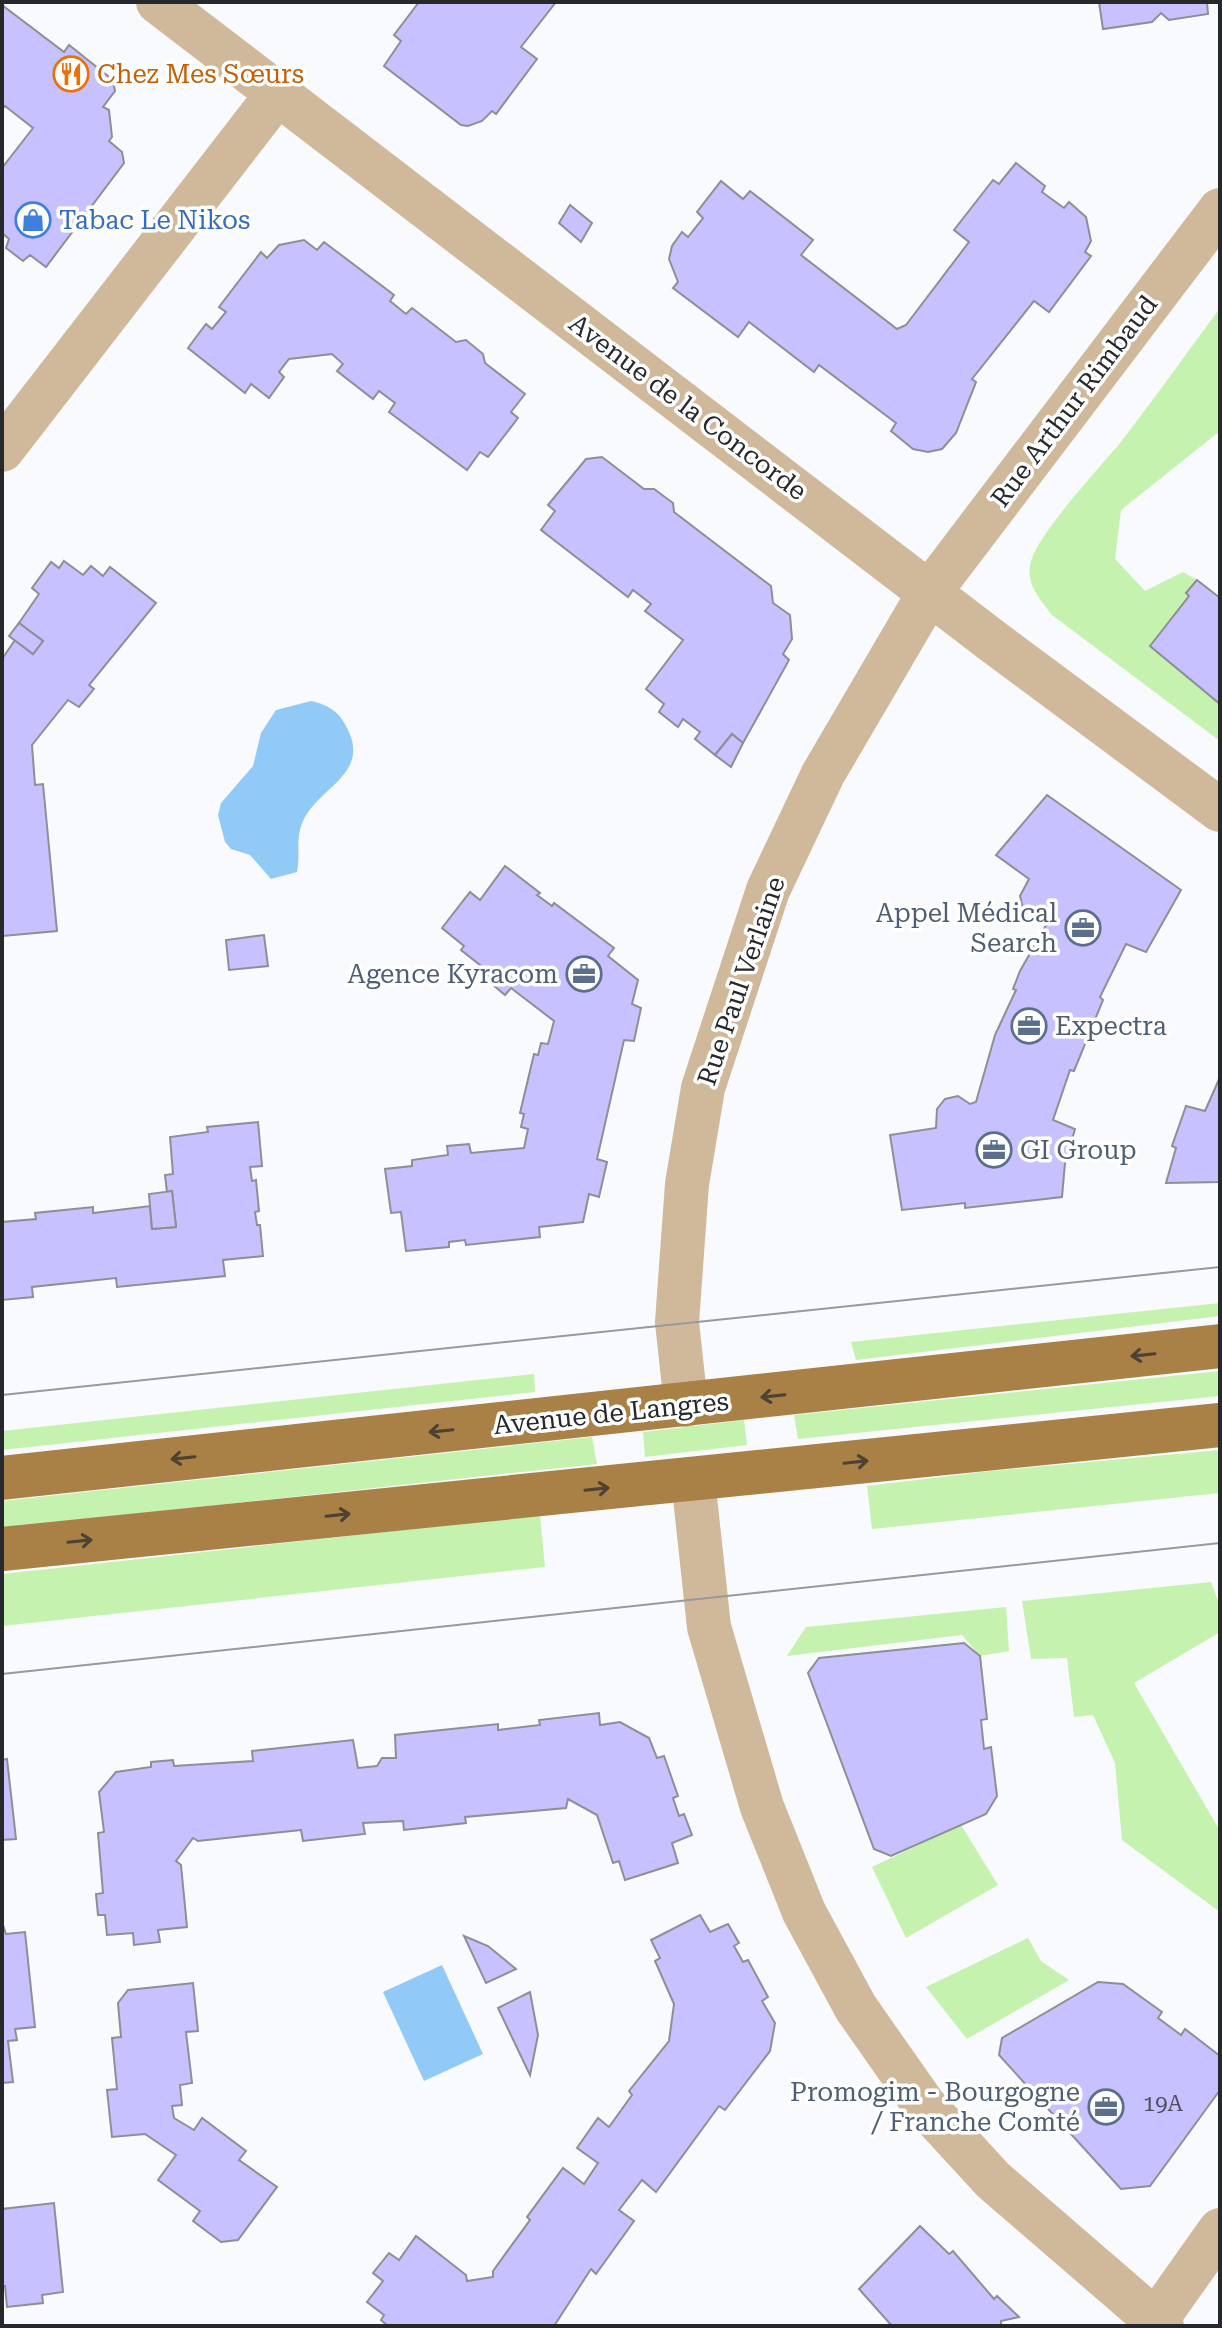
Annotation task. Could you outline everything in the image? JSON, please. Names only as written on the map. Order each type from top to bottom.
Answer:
[{"type":"main road","name":"Avenue de Langres","points":[[2,1478],[1220,1346]]},
{"type":"main road","points":[[2,1549],[1220,1425]]},
{"type":"street","name":"Avenue de la Concorde","points":[[158,2],[929,593],[1220,810]]},
{"type":"street","points":[[2,450],[278,93]]},
{"type":"street","name":"Rue Arthur Rimbaud","points":[[929,593],[1220,210]]},
{"type":"street","name":"Rue Paul Verlaine","points":[[686,1405],[677,1322],[679,1279],[687,1184],[703,1088],[768,890],[823,774],[929,593]]},
{"type":"street","points":[[693,1479],[709,1627],[762,1807],[804,1912],[856,2008],[924,2105],[993,2180],[1157,2324],[1220,2230]]},
{"type":"green space","points":[[1220,308],[1220,431],[1121,510],[1115,559],[1145,591],[1183,572],[1197,580],[1187,593],[1189,596],[1150,646],[1220,704],[1220,741],[1052,615],[1036,592],[1030,566],[1034,553],[1056,519],[1124,438]]},
{"type":"green space","points":[[1220,1303],[1220,1316],[856,1360],[851,1342]]},
{"type":"green space","points":[[1220,1371],[1220,1396],[798,1439],[794,1415]]},
{"type":"green space","points":[[534,1374],[535,1392],[2,1450],[2,1431]]},
{"type":"green space","points":[[744,1420],[747,1445],[645,1457],[643,1432]]},
{"type":"green space","points":[[592,1437],[597,1464],[2,1528],[2,1501]]},
{"type":"green space","points":[[1220,1450],[1220,1493],[872,1529],[867,1486],[990,1471]]},
{"type":"green space","points":[[540,1515],[545,1567],[2,1626],[2,1574]]},
{"type":"green space","points":[[1211,1582],[1220,1606],[1220,1632],[1134,1683],[1220,1831],[1220,1912],[1122,1840],[1115,1763],[1093,1715],[1074,1717],[1067,1658],[1031,1659],[1022,1601]]},
{"type":"green space","points":[[1006,1607],[1009,1651],[980,1656],[962,1635],[787,1656],[806,1627]]},
{"type":"green space","points":[[961,1825],[998,1885],[906,1938],[872,1867]]},
{"type":"green space","points":[[1028,1938],[1041,1961],[1069,1980],[967,2039],[926,1987]]},
{"type":"water","points":[[311,701],[329,707],[341,718],[353,745],[353,757],[341,778],[305,817],[300,831],[297,872],[271,879],[250,855],[231,849],[225,842],[218,815],[221,803],[253,766],[261,733],[276,710]]},
{"type":"water","points":[[442,1965],[483,2054],[424,2081],[383,1992]]},
{"type":"building","points":[[419,2],[556,2],[521,47],[537,59],[496,114],[492,111],[482,121],[468,126],[461,125],[384,66],[401,41],[394,35]]},
{"type":"building","points":[[1099,2],[1207,2],[1208,14],[1169,20],[1161,13],[1152,22],[1103,29]]},
{"type":"building","points":[[2,5],[64,52],[69,45],[113,80],[115,91],[103,107],[109,110],[112,137],[109,141],[122,152],[124,163],[46,267],[30,255],[23,261],[6,248],[9,239],[2,233],[2,168],[33,128],[5,106],[2,109]]},
{"type":"building","points":[[1016,163],[1045,186],[1042,192],[1064,208],[1069,202],[1086,217],[1091,241],[1085,252],[1091,256],[1049,312],[1034,301],[972,379],[976,382],[956,433],[942,449],[928,452],[913,449],[891,431],[896,423],[819,365],[814,372],[749,322],[738,337],[673,288],[678,282],[669,259],[672,246],[682,232],[688,237],[703,218],[697,212],[721,181],[743,199],[750,191],[813,240],[801,255],[897,329],[906,325],[969,242],[954,230],[993,180],[999,184]]},
{"type":"building","points":[[570,205],[592,223],[581,242],[559,223]]},
{"type":"building","points":[[304,240],[317,250],[324,242],[394,295],[390,301],[406,314],[412,308],[456,342],[466,340],[483,354],[485,363],[525,394],[511,412],[518,418],[488,457],[480,452],[467,470],[389,412],[395,403],[379,391],[373,399],[337,371],[343,364],[332,354],[289,359],[279,372],[284,377],[269,398],[251,384],[245,393],[188,348],[206,324],[212,329],[226,312],[219,307],[261,252],[267,258],[279,245]]},
{"type":"building","points":[[602,457],[644,489],[654,489],[673,503],[674,512],[771,586],[773,603],[790,615],[792,639],[783,654],[789,660],[743,743],[732,734],[715,755],[695,739],[700,732],[683,719],[678,727],[659,712],[664,704],[646,689],[683,640],[645,611],[651,604],[633,590],[628,597],[541,530],[555,511],[548,505],[586,459]]},
{"type":"building","points":[[64,561],[83,575],[91,566],[103,576],[110,567],[156,603],[89,685],[94,689],[79,707],[68,700],[32,745],[35,785],[43,784],[57,931],[3,936],[2,659],[15,640],[33,654],[43,641],[19,623],[39,594],[32,588],[51,562],[59,568]]},
{"type":"building","points":[[1197,580],[1220,598],[1220,704],[1150,646],[1189,596],[1186,593]]},
{"type":"building","points":[[19,623],[43,641],[33,654],[9,636]]},
{"type":"building","points":[[732,734],[743,743],[731,767],[715,755]]},
{"type":"building","points":[[1047,795],[1181,890],[1146,952],[1126,944],[1100,997],[1103,1000],[1074,1071],[1070,1070],[1053,1120],[1075,1129],[1065,1163],[1062,1197],[965,1208],[965,1203],[902,1210],[890,1135],[936,1128],[937,1109],[945,1099],[958,1096],[970,1104],[976,1102],[995,1035],[1016,990],[1013,989],[1020,971],[1049,920],[1024,912],[1020,896],[1029,879],[996,855]]},
{"type":"building","points":[[505,866],[540,893],[537,895],[552,906],[554,903],[614,948],[608,956],[638,980],[632,1004],[641,1008],[634,1041],[624,1040],[597,1159],[607,1162],[599,1197],[589,1194],[583,1222],[539,1227],[540,1237],[466,1245],[465,1240],[449,1242],[449,1247],[406,1251],[401,1212],[391,1213],[385,1169],[412,1166],[412,1160],[448,1155],[447,1146],[469,1144],[471,1153],[524,1148],[528,1129],[521,1127],[524,1114],[520,1113],[534,1054],[538,1055],[541,1043],[548,1044],[554,1021],[511,988],[505,995],[486,979],[490,973],[461,950],[464,946],[442,928],[470,892],[480,900]]},
{"type":"building","points":[[264,935],[268,966],[229,970],[226,940]]},
{"type":"building","points":[[1220,1077],[1220,1182],[1166,1183],[1176,1148],[1172,1146],[1186,1106],[1205,1111]]},
{"type":"building","points":[[258,1122],[262,1166],[250,1167],[252,1181],[256,1180],[259,1211],[255,1212],[257,1225],[260,1225],[263,1256],[223,1260],[225,1276],[117,1287],[116,1278],[32,1287],[33,1297],[2,1300],[2,1222],[36,1219],[35,1213],[93,1207],[93,1213],[150,1206],[152,1229],[176,1227],[172,1191],[167,1192],[165,1175],[173,1174],[170,1137],[208,1132],[207,1127]]},
{"type":"building","points":[[172,1191],[176,1227],[152,1229],[149,1194]]},
{"type":"building","points":[[964,1643],[980,1656],[987,1719],[981,1720],[984,1749],[991,1747],[997,1796],[986,1814],[891,1856],[874,1849],[808,1673],[819,1658]]},
{"type":"building","points":[[599,1713],[600,1725],[620,1722],[649,1738],[657,1758],[664,1756],[678,1796],[673,1798],[679,1816],[684,1814],[692,1835],[672,1843],[678,1863],[625,1880],[619,1861],[613,1863],[597,1815],[568,1799],[566,1808],[465,1817],[466,1823],[404,1830],[403,1821],[363,1823],[365,1834],[303,1841],[301,1830],[198,1841],[193,1838],[176,1861],[181,1865],[187,1927],[158,1930],[160,1942],[134,1945],[133,1933],[107,1935],[105,1915],[98,1915],[96,1894],[103,1893],[98,1833],[104,1832],[99,1792],[116,1772],[151,1767],[151,1762],[173,1760],[174,1766],[253,1761],[252,1751],[353,1740],[358,1768],[377,1766],[382,1758],[396,1758],[395,1735],[498,1724],[498,1730],[540,1725],[539,1720]]},
{"type":"building","points":[[7,1759],[16,1839],[2,1840],[2,1760]]},
{"type":"building","points":[[700,1915],[710,1932],[728,1924],[739,1943],[734,1946],[743,1962],[748,1960],[768,1997],[762,2001],[775,2023],[770,2051],[725,2110],[719,2106],[656,2192],[642,2180],[619,2210],[634,2221],[596,2274],[591,2269],[554,2326],[388,2326],[381,2320],[384,2315],[367,2302],[383,2281],[373,2273],[389,2253],[399,2260],[416,2236],[466,2275],[467,2281],[493,2277],[493,2271],[530,2220],[527,2217],[563,2168],[584,2184],[598,2163],[577,2148],[598,2118],[609,2127],[632,2095],[629,2091],[669,2041],[674,2004],[655,1961],[660,1958],[651,1940]]},
{"type":"building","points":[[2,1922],[6,1934],[25,1932],[35,2027],[15,2029],[17,2040],[8,2041],[13,2082],[2,2083]]},
{"type":"building","points":[[464,1936],[488,1946],[516,1969],[486,1983]]},
{"type":"building","points":[[1098,1982],[1123,1984],[1162,2012],[1158,2018],[1181,2035],[1185,2029],[1220,2056],[1220,2090],[1150,2186],[1121,2189],[999,2055],[1002,2038]]},
{"type":"building","points":[[193,1983],[198,2031],[186,2032],[192,2083],[180,2085],[182,2105],[172,2106],[174,2118],[194,2130],[202,2118],[246,2151],[239,2160],[277,2187],[238,2240],[221,2242],[193,2221],[200,2211],[158,2180],[176,2155],[145,2134],[112,2137],[107,2090],[117,2089],[112,2038],[121,2037],[118,2003],[128,1990]]},
{"type":"building","points":[[530,1992],[538,2035],[530,2075],[498,2008]]},
{"type":"building","points":[[54,2203],[63,2292],[42,2295],[43,2303],[7,2307],[5,2286],[2,2286],[2,2209]]},
{"type":"building","points":[[920,2226],[949,2254],[953,2251],[994,2299],[997,2296],[1019,2317],[1001,2321],[1001,2326],[892,2326],[859,2289]]},
{"type":"tram line","points":[[2,1395],[1220,1267]]},
{"type":"tram line","points":[[2,1674],[1220,1543]]},
{"type":"place","name":"Chez Mes Sœurs","points":[[71,74]]},
{"type":"place","name":"Tabac Le Nikos","points":[[33,220]]},
{"type":"place","name":"Appel Médical Search","points":[[1083,928]]},
{"type":"place","name":"Agence Kyracom","points":[[584,974]]},
{"type":"place","name":"Expectra","points":[[1029,1026]]},
{"type":"place","name":"GI Group","points":[[994,1150]]},
{"type":"place","name":"Promogim - Bourgogne / Franche Comté","points":[[1106,2107]]}]
